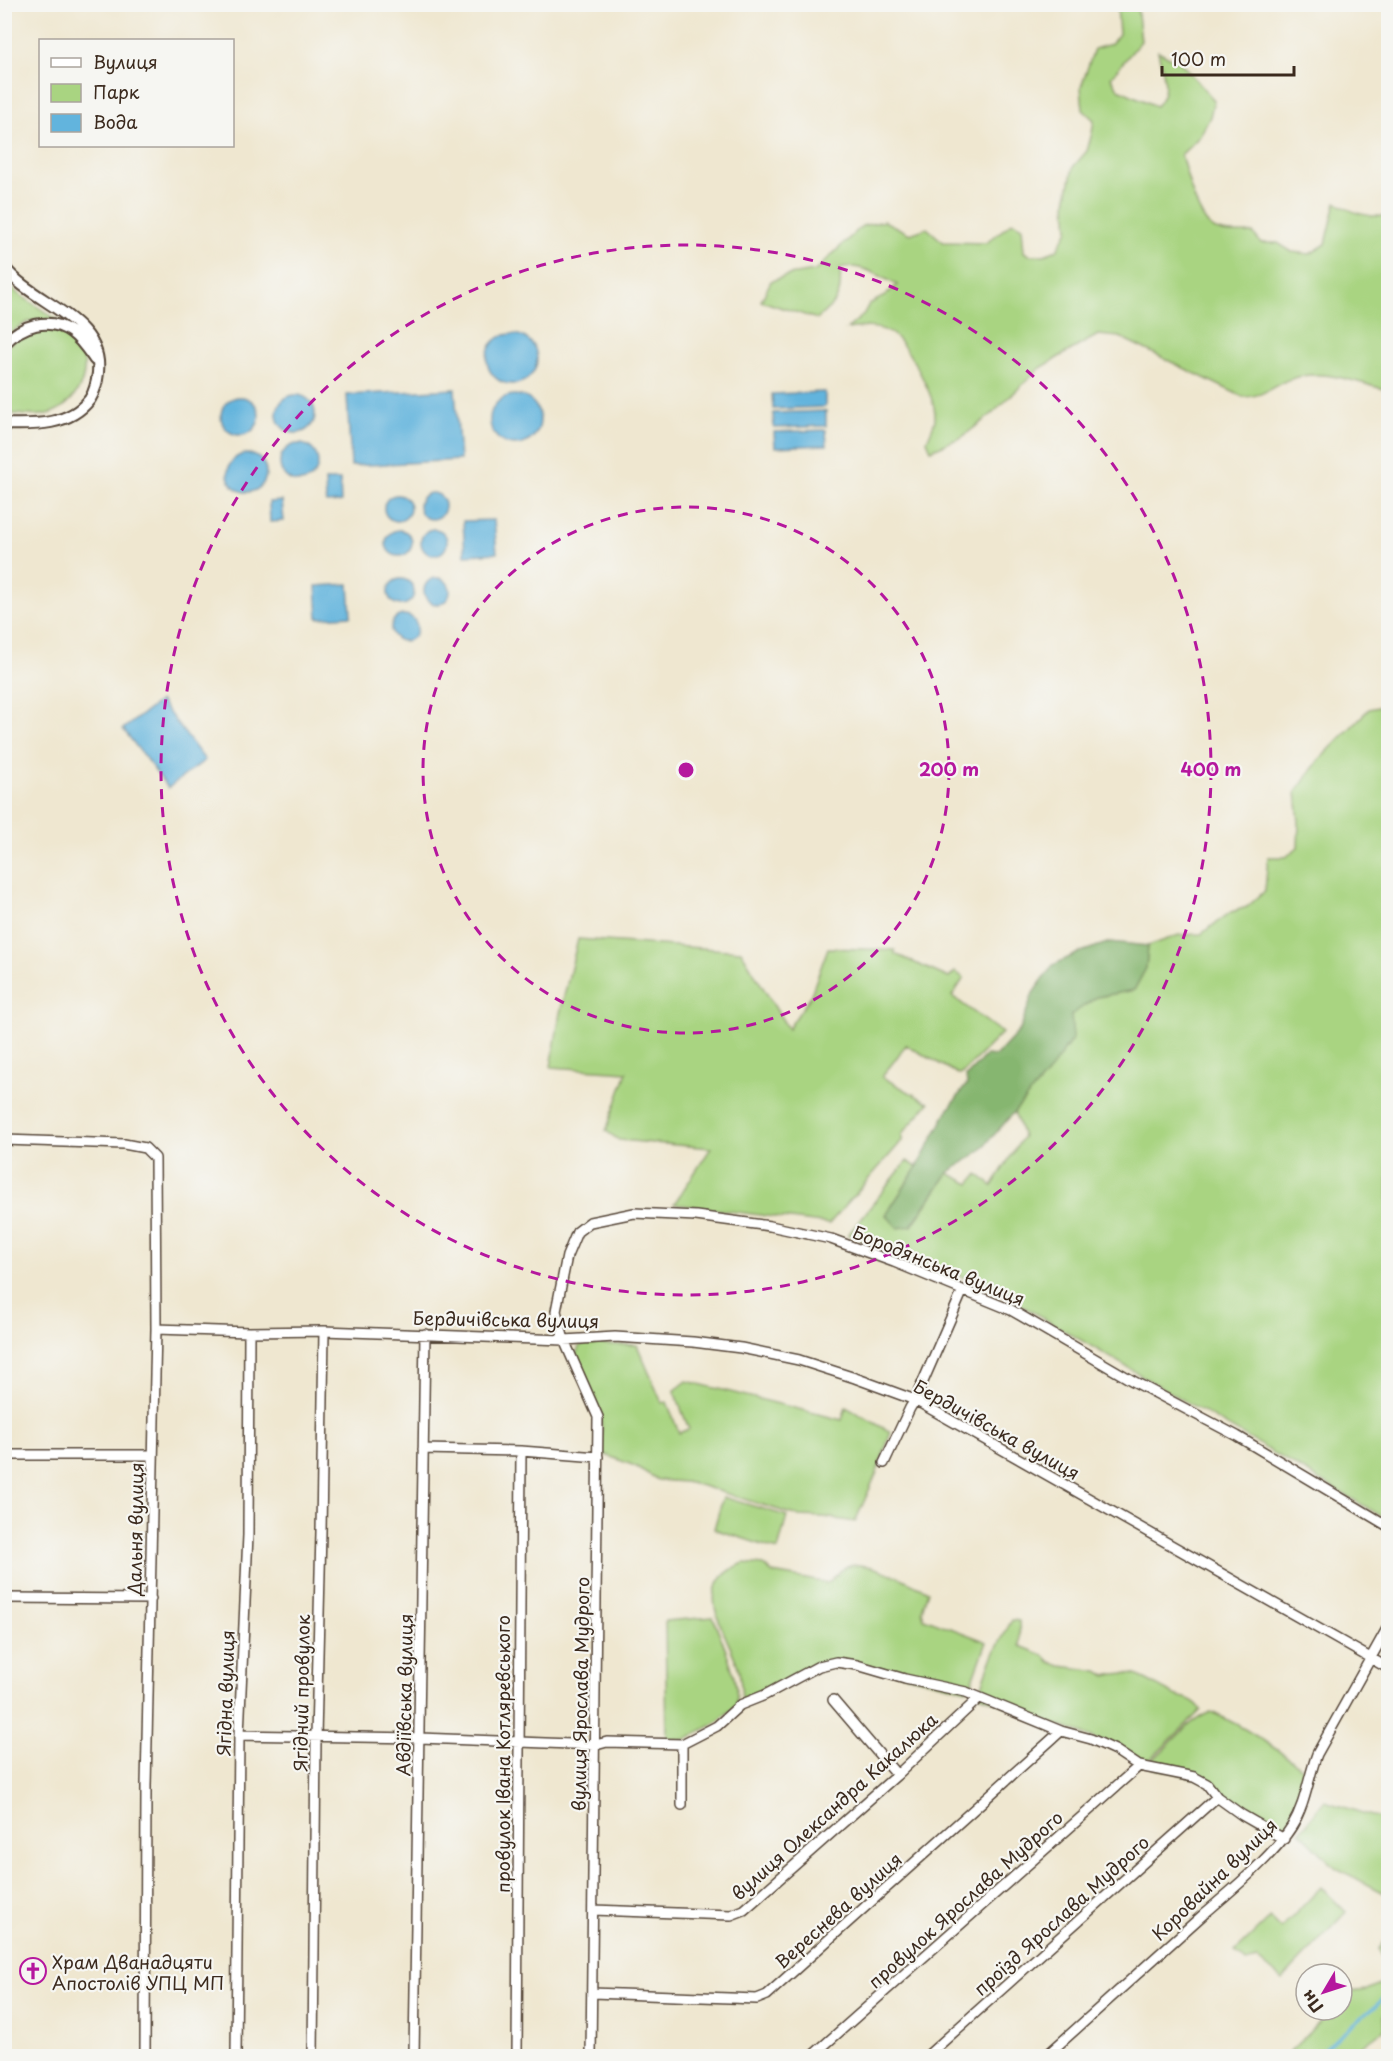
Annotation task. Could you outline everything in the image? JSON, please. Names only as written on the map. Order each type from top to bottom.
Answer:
[{"type":"main road","points":[[4,267],[24,287],[83,328],[94,345],[99,365],[96,388],[84,406],[72,414],[54,422],[4,424]]},
{"type":"main road","points":[[4,345],[22,330],[36,324],[53,324],[70,331],[84,344],[99,365]]},
{"type":"street","name":"Дальня вулиця","points":[[4,1140],[124,1144],[145,1148],[155,1158],[156,1329],[146,1797],[145,2056]]},
{"type":"street","name":"Бородянська вулиця","points":[[564,1340],[556,1311],[564,1268],[571,1242],[577,1232],[590,1222],[634,1213],[696,1216],[770,1226],[831,1239],[1011,1310],[1133,1381],[1237,1436],[1389,1526]]},
{"type":"street","points":[[884,1463],[915,1400],[963,1290]]},
{"type":"street","name":"Бердичівська вулиця","points":[[156,1329],[249,1332],[324,1331],[564,1340],[615,1337],[741,1348],[799,1360],[915,1400],[1389,1668]]},
{"type":"street","name":"Ягідний провулок","points":[[313,2056],[316,1737],[324,1331]]},
{"type":"street","name":"Ягідна вулиця","points":[[236,2056],[239,1735],[248,1535],[249,1332]]},
{"type":"street","name":"Авдіївська вулиця","points":[[414,2056],[425,1334]]},
{"type":"street","name":"вулиця Ярослава Мудрого","points":[[564,1340],[598,1417],[591,2056]]},
{"type":"street","points":[[423,1449],[521,1451],[598,1456]]},
{"type":"street","name":"провулок Івана Котляревського","points":[[517,2056],[521,1451]]},
{"type":"street","points":[[4,1455],[153,1455]]},
{"type":"street","points":[[4,1598],[151,1599]]},
{"type":"street","name":"Коровайна вулиця","points":[[1046,2056],[1284,1839],[1303,1806],[1317,1754],[1389,1627]]},
{"type":"street","points":[[239,1735],[420,1738],[596,1745],[607,1742],[682,1744],[717,1726],[740,1705],[765,1695],[819,1666],[836,1662],[966,1692],[1061,1731],[1090,1739],[1115,1750],[1139,1766],[1194,1777],[1207,1784],[1217,1797],[1242,1815],[1284,1839]]},
{"type":"street","name":"вулиця Олександра Какалюка","points":[[593,1910],[669,1914],[737,1914],[897,1775],[978,1698]]},
{"type":"street","points":[[833,1700],[897,1775]]},
{"type":"street","name":"Вереснева вулиця","points":[[592,1993],[757,1999],[767,1995],[1061,1731]]},
{"type":"street","points":[[682,1744],[682,1805]]},
{"type":"street","name":"провулок Ярослава Мудрого","points":[[812,2056],[1139,1766]]},
{"type":"street","name":"проїзд Ярослава Мудрого","points":[[927,2056],[1217,1797]]},
{"type":"green space","points":[[1117,5],[1137,5],[1141,41],[1111,77],[1118,89],[1156,106],[1161,100],[1165,87],[1158,51],[1181,63],[1214,100],[1210,117],[1200,136],[1181,155],[1198,208],[1209,226],[1225,233],[1253,233],[1261,243],[1278,243],[1292,252],[1310,254],[1326,244],[1336,202],[1361,214],[1388,216],[1388,390],[1340,377],[1315,375],[1291,379],[1263,393],[1243,397],[1120,337],[1098,335],[1039,369],[992,414],[962,437],[931,450],[927,441],[935,419],[934,410],[926,386],[906,350],[899,340],[887,331],[864,327],[847,329],[863,315],[869,304],[885,296],[897,285],[862,269],[840,268],[837,298],[817,319],[761,301],[771,281],[789,275],[815,271],[862,226],[884,221],[910,234],[927,228],[943,242],[986,243],[1013,222],[1022,227],[1024,252],[1029,255],[1044,255],[1057,250],[1068,230],[1066,202],[1073,167],[1087,151],[1094,120],[1083,110],[1081,87],[1094,49],[1111,44],[1119,34]]},
{"type":"green space","points":[[5,280],[17,293],[59,321],[35,320],[24,324],[5,338]]},
{"type":"green space","points":[[40,327],[64,333],[79,347],[84,369],[78,390],[62,408],[51,413],[34,415],[5,413],[4,349],[24,332]]},
{"type":"green space","points":[[1388,705],[1388,1520],[992,1288],[848,1235],[907,1161],[917,1167],[886,1215],[912,1226],[948,1173],[970,1184],[978,1174],[992,1186],[1023,1137],[1014,1111],[1047,1074],[1070,1015],[1097,997],[1134,990],[1146,968],[1148,946],[1179,935],[1201,934],[1231,912],[1247,907],[1265,891],[1268,857],[1286,857],[1298,847],[1299,822],[1296,792],[1318,761],[1369,709]]},
{"type":"green space","points":[[578,939],[741,951],[788,1029],[810,997],[828,948],[895,950],[895,954],[949,978],[955,972],[964,978],[952,996],[1002,1033],[960,1075],[906,1045],[882,1077],[929,1103],[902,1134],[902,1141],[829,1224],[674,1204],[711,1148],[619,1140],[606,1131],[627,1072],[551,1067],[560,1013]]},
{"type":"green space","points":[[1110,942],[1148,946],[1146,968],[1134,990],[1097,997],[1071,1015],[1073,1038],[1047,1074],[981,1150],[948,1173],[911,1226],[898,1228],[886,1215],[917,1167],[948,1110],[967,1084],[966,1076],[986,1055],[996,1056],[1020,1030],[1033,993],[1053,965]]},
{"type":"green space","points":[[586,1344],[637,1345],[662,1403],[667,1402],[679,1433],[689,1429],[674,1391],[687,1381],[842,1420],[846,1407],[891,1432],[877,1472],[855,1522],[798,1516],[699,1485],[658,1480],[635,1466],[603,1454],[601,1416],[576,1355],[579,1346]]},
{"type":"green space","points":[[723,1497],[787,1516],[778,1550],[714,1529]]},
{"type":"green space","points":[[744,1563],[763,1565],[773,1573],[828,1583],[846,1567],[865,1566],[887,1572],[928,1591],[922,1610],[924,1618],[987,1642],[972,1683],[966,1690],[843,1660],[742,1700],[738,1667],[720,1623],[714,1596],[718,1584],[727,1573]]},
{"type":"green space","points":[[713,1617],[735,1682],[737,1705],[716,1723],[684,1740],[667,1738],[665,1621]]},
{"type":"green space","points":[[1012,1620],[1019,1621],[1020,1646],[1043,1655],[1050,1662],[1061,1666],[1098,1671],[1106,1676],[1136,1675],[1169,1692],[1191,1700],[1201,1710],[1144,1763],[1092,1737],[980,1695],[997,1647]]},
{"type":"green space","points":[[1211,1712],[1261,1739],[1307,1772],[1299,1805],[1285,1827],[1279,1830],[1244,1812],[1229,1802],[1208,1782],[1146,1765],[1193,1722]]},
{"type":"green space","points":[[1324,1801],[1388,1821],[1388,1895],[1336,1868],[1300,1832]]},
{"type":"green space","points":[[1321,1887],[1346,1912],[1299,1962],[1294,1962],[1294,1967],[1282,1980],[1257,1959],[1246,1962],[1235,1952],[1270,1918],[1281,1929]]},
{"type":"green space","points":[[1384,1942],[1388,1942],[1388,2008],[1384,2016],[1385,2029],[1348,2056],[1285,2056],[1320,2022],[1354,2022],[1354,1992],[1367,1990],[1386,1981],[1386,1963],[1379,1949]]},
{"type":"water","points":[[507,334],[517,334],[530,341],[537,354],[537,364],[530,377],[517,384],[507,384],[498,380],[491,373],[487,364],[487,354],[491,345],[498,338]]},
{"type":"water","points":[[455,389],[460,460],[351,466],[347,395]]},
{"type":"water","points":[[825,392],[825,407],[773,409],[772,394]]},
{"type":"water","points":[[296,395],[310,400],[315,414],[310,428],[296,433],[282,428],[277,414],[282,400]]},
{"type":"water","points":[[510,395],[520,395],[533,402],[540,415],[540,425],[533,438],[520,445],[510,445],[501,441],[494,434],[490,425],[490,415],[494,406],[501,399]]},
{"type":"water","points":[[240,397],[254,402],[259,416],[254,430],[240,435],[226,430],[221,416],[226,402]]},
{"type":"water","points":[[826,411],[826,426],[774,428],[773,413]]},
{"type":"water","points":[[826,430],[827,445],[775,447],[774,432]]},
{"type":"water","points":[[299,444],[313,449],[318,463],[313,477],[299,482],[285,477],[280,463],[285,449]]},
{"type":"water","points":[[247,454],[261,459],[266,473],[261,487],[247,492],[233,487],[228,473],[233,459]]},
{"type":"water","points":[[325,480],[340,480],[341,502],[326,503]]},
{"type":"water","points":[[432,493],[441,497],[445,506],[441,515],[432,519],[423,515],[419,506],[423,497]]},
{"type":"water","points":[[397,495],[406,499],[410,508],[406,517],[397,521],[388,517],[384,508],[388,499]]},
{"type":"water","points":[[282,501],[284,521],[270,522],[269,502]]},
{"type":"water","points":[[494,520],[497,553],[465,555],[463,521]]},
{"type":"water","points":[[434,529],[443,533],[447,542],[443,551],[434,555],[425,551],[421,542],[425,533]]},
{"type":"water","points":[[399,530],[408,534],[412,543],[408,552],[399,556],[390,552],[386,543],[390,534]]},
{"type":"water","points":[[437,578],[446,582],[450,591],[446,600],[437,604],[428,600],[424,591],[428,582]]},
{"type":"water","points":[[401,579],[410,583],[414,592],[410,601],[401,605],[392,601],[388,592],[392,583]]},
{"type":"water","points":[[349,584],[351,616],[318,618],[316,586]]},
{"type":"water","points":[[404,615],[413,619],[417,628],[413,637],[404,641],[395,637],[391,628],[395,619]]},
{"type":"water","points":[[160,701],[205,760],[168,788],[123,729]]},
{"type":"waterway","points":[[1316,2056],[1388,1995]]},
{"type":"place","name":"Храм Дванадцяти Апостолів УПЦ МП","points":[[33,1971]]}]
